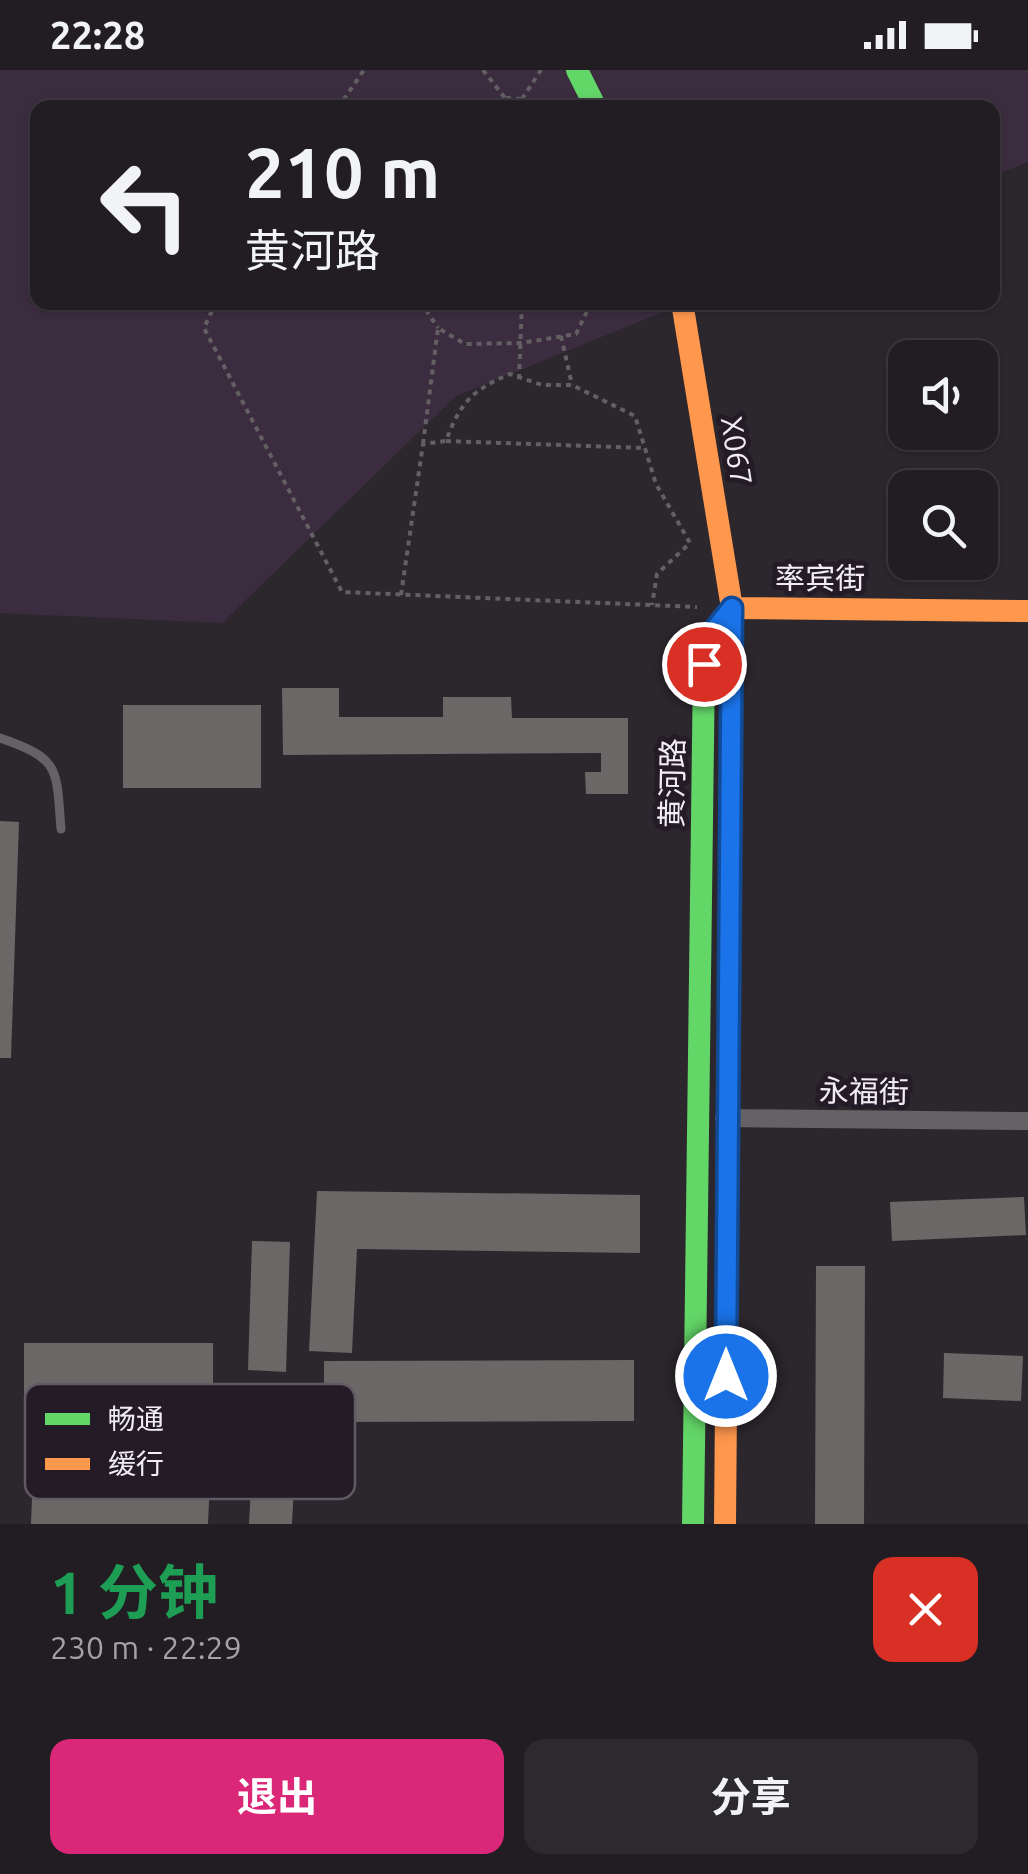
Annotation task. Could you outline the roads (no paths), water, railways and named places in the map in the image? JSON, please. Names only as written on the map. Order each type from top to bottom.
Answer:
[{"type":"main road","points":[[577,70],[592,100]]},
{"type":"main road","name":"X067","points":[[683,310],[732,608]]},
{"type":"main road","name":"率宾街","points":[[732,608],[1028,611]]},
{"type":"main road","name":"黄河路","points":[[725,1524],[732,608]]},
{"type":"main road","name":"黄河路","points":[[693,1524],[704,664],[708,638],[732,608]]},
{"type":"street","name":"永福街","points":[[698,1118],[1028,1121]]},
{"type":"lane","points":[[0,738],[42,753],[57,776],[61,829]]}]
